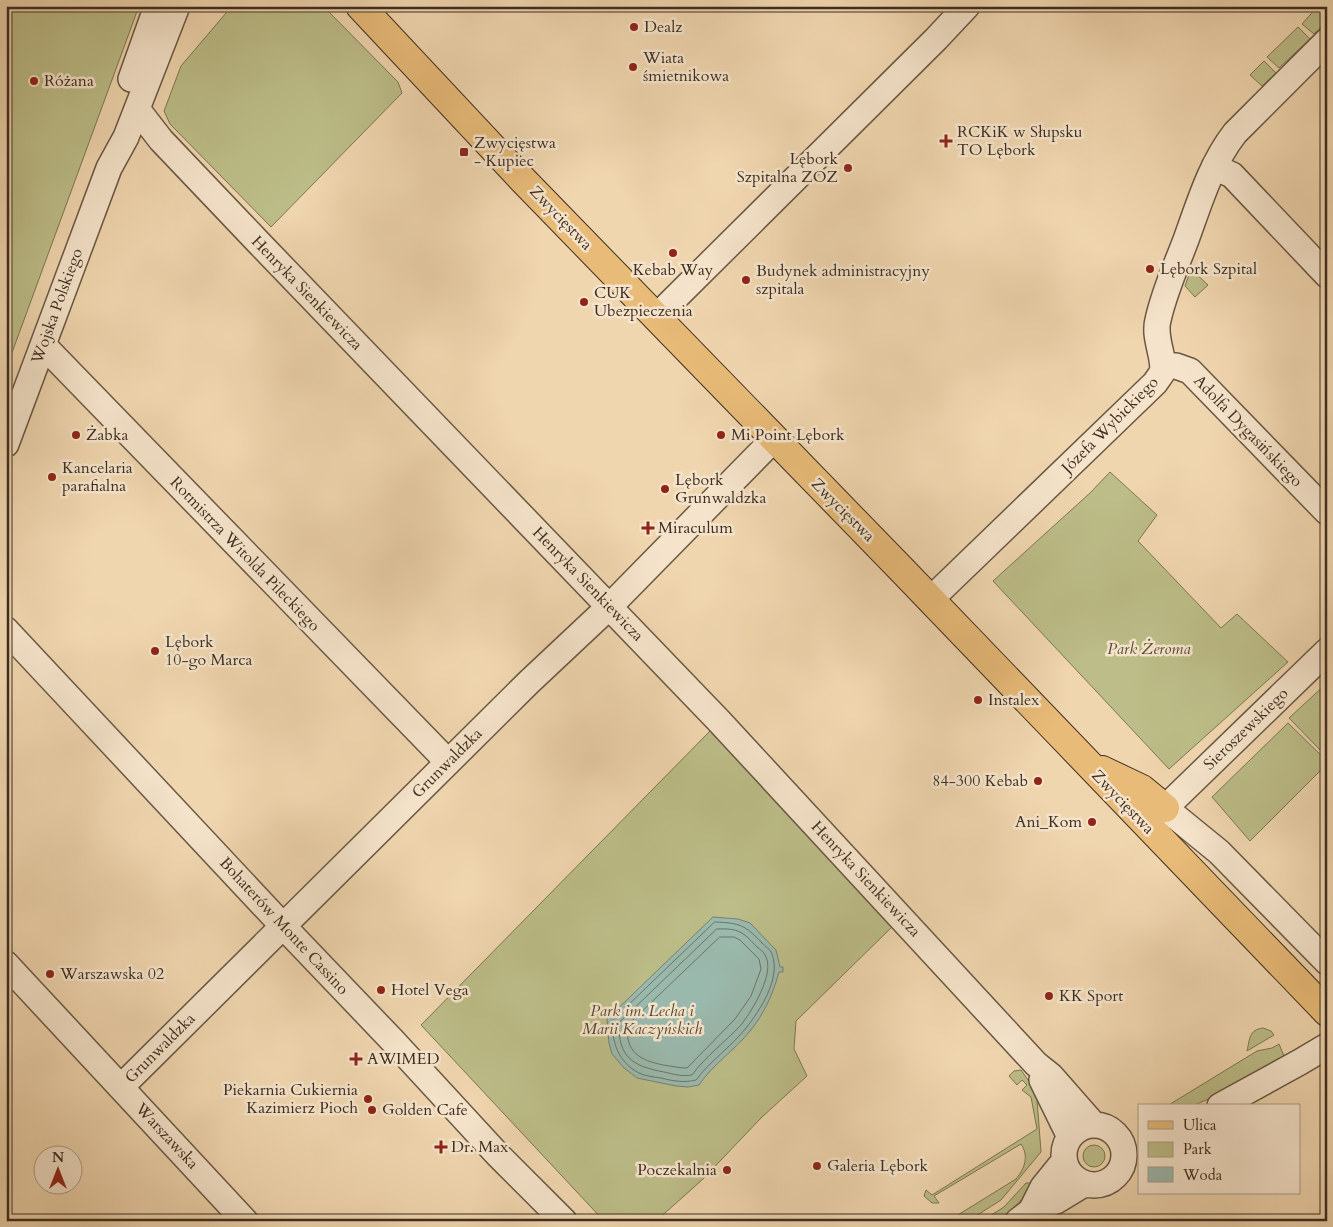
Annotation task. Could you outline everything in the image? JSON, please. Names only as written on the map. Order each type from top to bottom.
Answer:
[{"type":"main road","name":"Zwycięstwa","points":[[360,6],[511,167],[657,316],[1327,1012]]},
{"type":"main road","points":[[1086,762],[1142,789],[1165,808]]},
{"type":"street","name":"Wojska Polskiego","points":[[109,168],[111,132],[157,6]]},
{"type":"street","name":"Wojska Polskiego","points":[[6,444],[109,168],[126,136],[178,6]]},
{"type":"street","points":[[657,316],[936,40],[967,6]]},
{"type":"street","name":"Józefa Wybickiego","points":[[930,600],[1162,374],[1156,330],[1158,319],[1222,150],[1235,133],[1327,41]]},
{"type":"street","name":"Henryka Sienkiewicza","points":[[137,108],[161,140],[719,721],[1036,1064],[1051,1076],[1094,1125]]},
{"type":"street","points":[[1214,167],[1232,175],[1327,275]]},
{"type":"street","name":"Rotmistrza Witolda Pileckiego","points":[[43,345],[448,762]]},
{"type":"street","name":"Adolfa Dygasińskiego","points":[[1162,366],[1176,366],[1190,371],[1327,512]]},
{"type":"street","name":"Grunwaldzka","points":[[121,1087],[529,682],[610,606],[774,439]]},
{"type":"street","name":"Bohaterów Monte Cassino","points":[[6,630],[498,1155],[564,1221]]},
{"type":"street","name":"Sieroszewskiego","points":[[1165,808],[1327,651]]},
{"type":"street","points":[[1165,808],[1226,858],[1327,962]]},
{"type":"street","name":"Warszawska","points":[[6,964],[245,1221]]},
{"type":"street","points":[[1224,1104],[1327,1046]]},
{"type":"street","name":"Henryka Sienkiewicza","points":[[1036,1064],[1044,1085],[1070,1137]]},
{"type":"street","points":[[1094,1125],[1129,1135],[1124,1152],[1131,1158],[1113,1179],[1104,1184],[1094,1186],[1084,1184],[1071,1175],[1064,1161],[1064,1151],[1070,1137],[1083,1128],[1094,1125]]},
{"type":"street","points":[[1025,1216],[1043,1187],[1064,1161]]},
{"type":"street","points":[[1025,1216],[1056,1201],[1084,1184]]},
{"type":"green space","points":[[6,6],[139,6],[6,369]]},
{"type":"green space","points":[[232,6],[323,6],[398,82],[402,93],[271,227],[170,124],[164,111],[181,66]]},
{"type":"green space","points":[[1318,6],[1327,6],[1327,22],[1314,34],[1302,24]]},
{"type":"green space","points":[[1298,27],[1310,39],[1279,68],[1267,57]]},
{"type":"green space","points":[[1264,61],[1276,73],[1262,86],[1250,75]]},
{"type":"green space","points":[[1191,269],[1208,285],[1195,297],[1185,286]]},
{"type":"green space","name":"Park Żeroma","points":[[1110,472],[1157,515],[1138,541],[1221,628],[1237,614],[1288,662],[1169,769],[993,581],[1090,493]]},
{"type":"green space","points":[[1327,683],[1327,743],[1320,750],[1289,718]]},
{"type":"green space","points":[[1288,723],[1327,761],[1327,764],[1250,841],[1212,797]]},
{"type":"green space","name":"Park im. Lecha i Marii Kaczyńskich","points":[[710,731],[893,926],[796,1021],[794,1049],[807,1076],[761,1118],[702,1180],[656,1221],[604,1221],[421,1025]]},
{"type":"green space","points":[[1263,1028],[1271,1031],[1274,1035],[1247,1051],[1253,1033]]},
{"type":"green space","points":[[1279,1044],[1284,1056],[1281,1063],[1241,1085],[1197,1104],[1170,1104],[1257,1051],[1272,1048]]},
{"type":"green space","points":[[1021,1070],[1033,1087],[1037,1099],[1041,1152],[1001,1200],[968,1221],[948,1221],[1016,1179],[1022,1171],[1025,1153],[1021,1144],[934,1196],[939,1203],[932,1203],[924,1196],[926,1190],[932,1195],[1037,1129],[1031,1097],[1022,1090],[1027,1085],[1022,1080],[1017,1085],[1009,1076],[1014,1071]]},
{"type":"green space","points":[[1094,1145],[1104,1152],[1105,1156],[1098,1166],[1094,1167],[1084,1160],[1083,1156],[1090,1146]]},
{"type":"green space","points":[[1026,1183],[1035,1186],[1001,1221],[982,1221],[1004,1207]]},
{"type":"water","points":[[713,917],[738,919],[750,923],[776,950],[780,967],[783,967],[783,972],[779,972],[768,1003],[760,1018],[744,1038],[711,1070],[699,1085],[688,1087],[676,1086],[637,1078],[624,1068],[612,1054],[607,1019]]},
{"type":"place","name":"Dealz","points":[[634,27]]},
{"type":"place","name":"Wiata śmietnikowa","points":[[633,67]]},
{"type":"place","name":"Różana","points":[[34,81]]},
{"type":"place","name":"RCKiK w Słupsku TO Lębork","points":[[946,141]]},
{"type":"place","name":"Zwycięstwa - Kupiec","points":[[464,152]]},
{"type":"place","name":"Lębork Szpitalna ZOZ","points":[[848,168]]},
{"type":"place","name":"Kebab Way","points":[[673,253]]},
{"type":"place","name":"Lębork Szpital","points":[[1150,269]]},
{"type":"place","name":"Budynek administracyjny szpitala","points":[[746,280]]},
{"type":"place","name":"CUK Ubezpieczenia","points":[[584,302]]},
{"type":"place","name":"Żabka","points":[[76,435]]},
{"type":"place","name":"Mi Point Lębork","points":[[721,435]]},
{"type":"place","name":"Kancelaria parafialna","points":[[52,477]]},
{"type":"place","name":"Lębork Grunwaldzka","points":[[665,489]]},
{"type":"place","name":"Miraculum","points":[[648,528]]},
{"type":"place","name":"Lębork 10-go Marca","points":[[155,651]]},
{"type":"place","name":"Instalex","points":[[978,700]]},
{"type":"place","name":"84-300 Kebab","points":[[1038,781]]},
{"type":"place","name":"Ani_Kom","points":[[1092,822]]},
{"type":"place","name":"Warszawska 02","points":[[50,974]]},
{"type":"place","name":"Hotel Vega","points":[[381,990]]},
{"type":"place","name":"KK Sport","points":[[1049,996]]},
{"type":"place","name":"AWIMED","points":[[356,1059]]},
{"type":"place","name":"Piekarnia Cukiernia Kazimierz Pioch","points":[[368,1099]]},
{"type":"place","name":"Golden Cafe","points":[[372,1110]]},
{"type":"place","name":"Dr. Max","points":[[441,1147]]},
{"type":"place","name":"Galeria Lębork","points":[[817,1166]]},
{"type":"place","name":"Poczekalnia","points":[[727,1170]]}]
